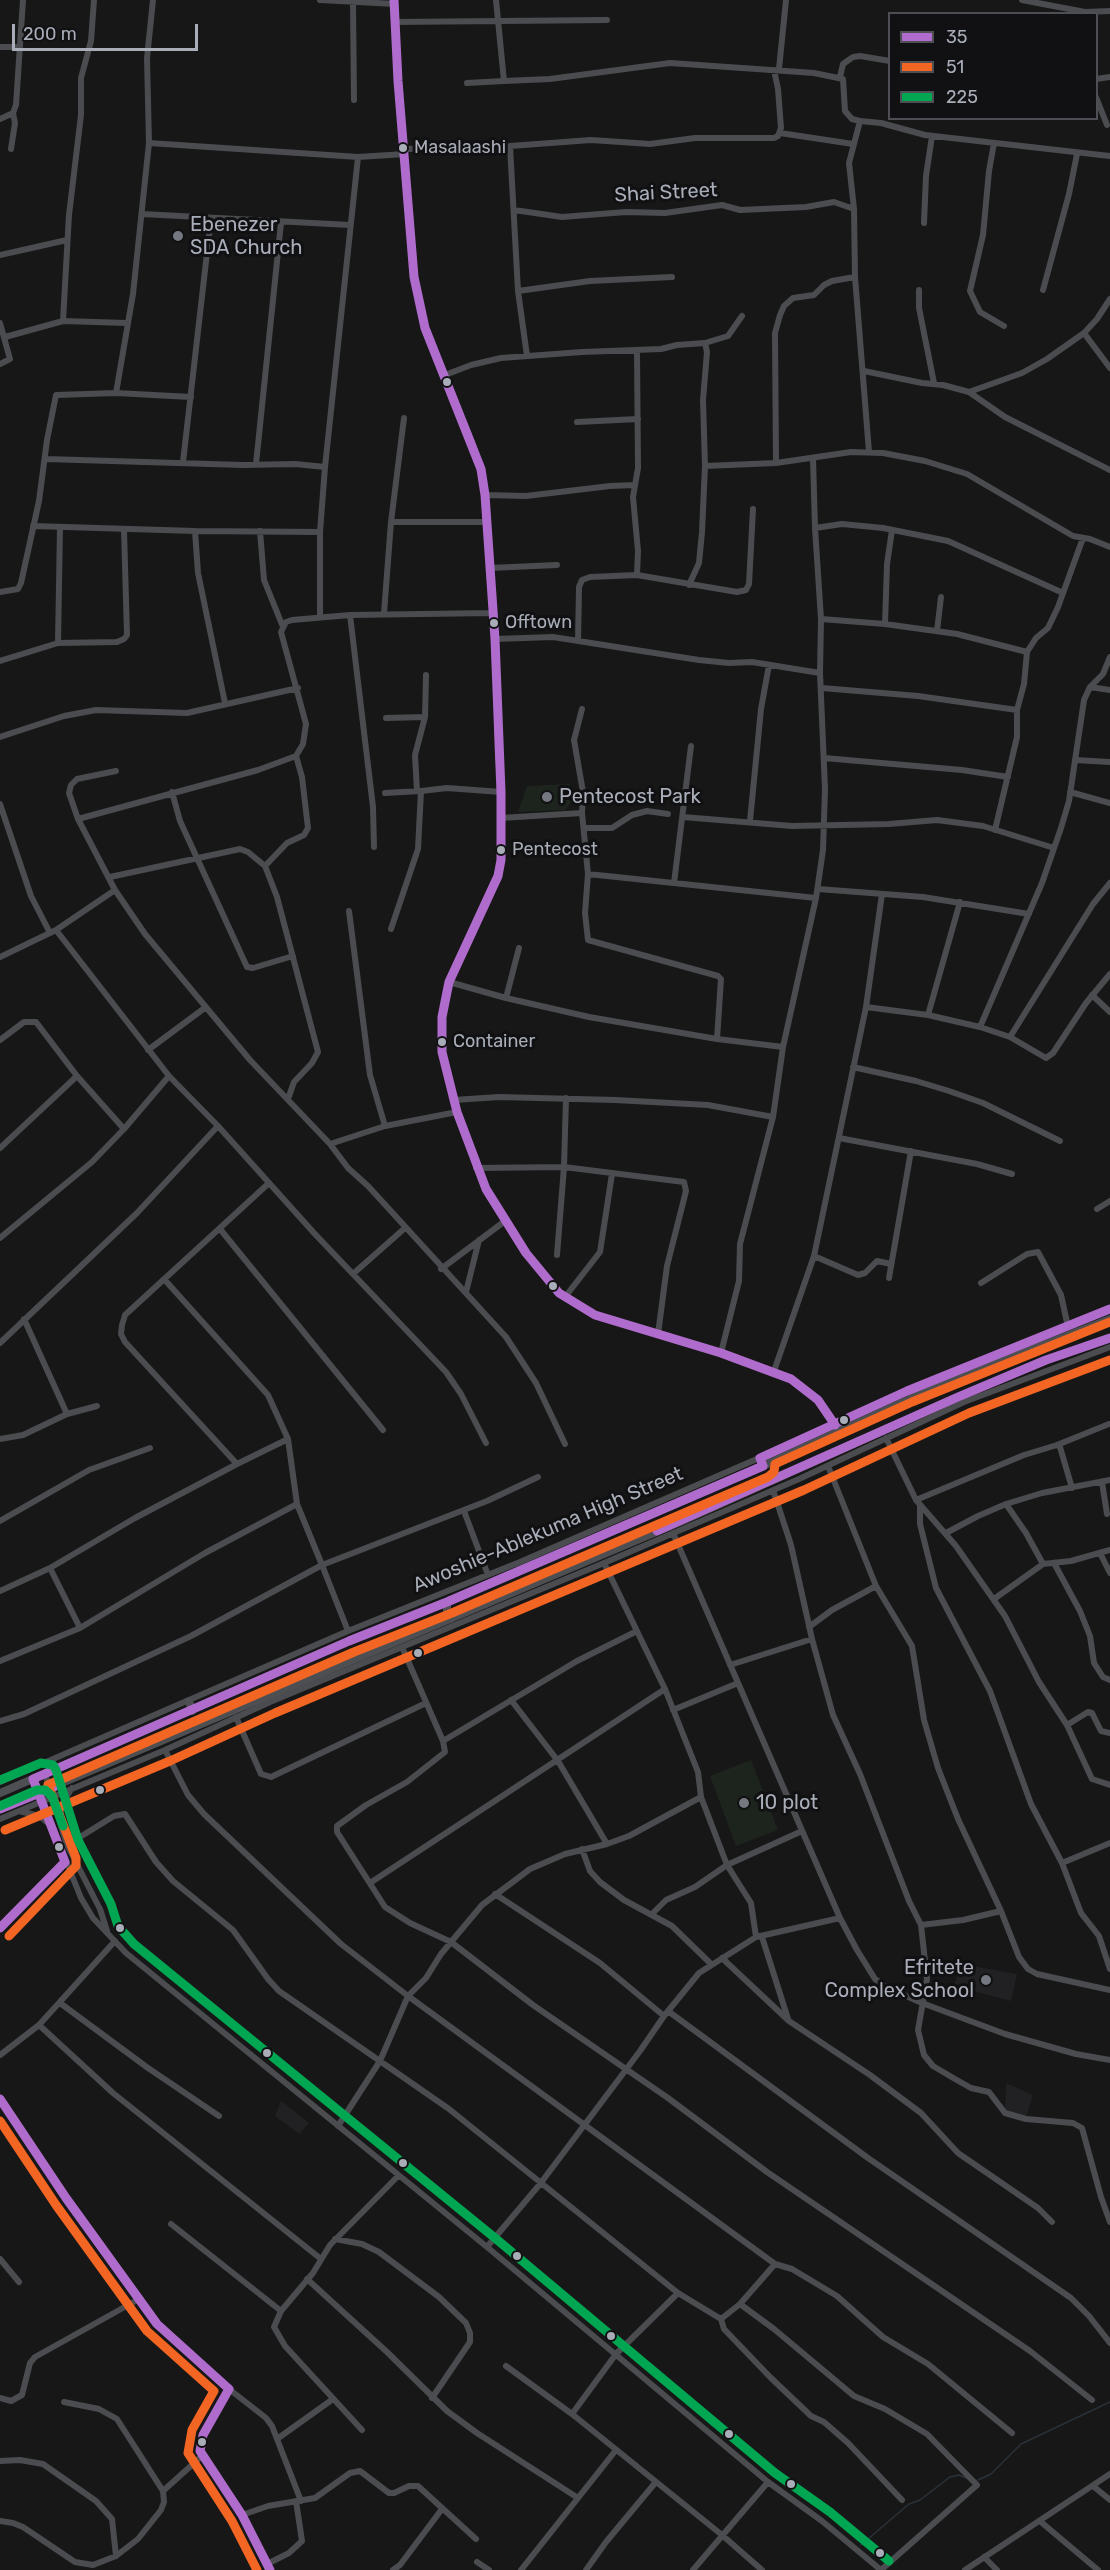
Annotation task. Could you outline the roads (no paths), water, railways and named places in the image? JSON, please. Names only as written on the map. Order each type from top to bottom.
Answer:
[{"type":"main road","name":"Awoshie-Ablekuma High Street","points":[[0,1793],[349,1641],[447,1602],[940,1381],[1110,1319]]},
{"type":"main road","points":[[0,1809],[52,1792],[130,1756],[807,1466],[958,1397],[1046,1360],[1100,1347],[1110,1338]]},
{"type":"main road","points":[[447,1602],[447,1613],[451,1619]]},
{"type":"main road","points":[[189,1701],[192,1711]]},
{"type":"street","points":[[11,149],[15,123],[13,113],[16,105],[23,0]]},
{"type":"street","points":[[63,321],[67,240],[81,115],[81,78],[91,41],[94,0]]},
{"type":"street","points":[[116,393],[149,143],[147,58],[153,0]]},
{"type":"street","points":[[320,0],[394,2],[411,247],[419,305],[432,347],[477,458],[485,495],[495,639],[501,792],[501,860],[498,876],[449,982],[442,1017],[442,1052],[457,1112],[476,1168],[505,1221],[541,1273],[565,1297],[595,1315],[774,1371],[810,1391],[830,1415],[835,1425]]},
{"type":"street","points":[[496,0],[504,81]]},
{"type":"street","points":[[780,133],[777,70],[786,0]]},
{"type":"street","points":[[1022,0],[1080,12]]},
{"type":"street","points":[[353,2],[354,100]]},
{"type":"street","points":[[395,22],[607,20]]},
{"type":"street","points":[[0,47],[19,47]]},
{"type":"street","points":[[840,77],[843,64],[853,57],[888,61]]},
{"type":"street","points":[[467,83],[550,79],[670,63],[777,70],[840,77],[844,81],[845,111],[852,119],[932,136],[1110,156]]},
{"type":"street","points":[[1098,102],[1107,125]]},
{"type":"street","points":[[0,119],[13,113]]},
{"type":"street","points":[[860,121],[849,164],[854,209],[855,277],[869,452]]},
{"type":"street","points":[[149,143],[358,157],[440,145],[510,146],[591,140],[650,144],[695,138],[774,138],[780,133],[854,144]]},
{"type":"street","points":[[924,223],[926,176],[932,136]]},
{"type":"street","points":[[994,143],[983,235],[970,291],[980,312],[1004,326]]},
{"type":"street","points":[[510,146],[518,291],[527,356]]},
{"type":"street","points":[[1043,290],[1069,194],[1077,154]]},
{"type":"street","points":[[320,617],[320,532],[325,467],[358,157]]},
{"type":"street","name":"Shai Street","points":[[514,210],[562,217],[626,212],[664,213],[722,205],[740,210],[806,207],[834,202],[854,209]]},
{"type":"street","points":[[141,214],[350,225]]},
{"type":"street","points":[[183,462],[195,338],[211,219]]},
{"type":"street","points":[[256,464],[281,223]]},
{"type":"street","points":[[0,255],[67,240]]},
{"type":"street","points":[[518,291],[590,281],[672,277]]},
{"type":"street","points":[[776,463],[775,333],[780,315],[784,306],[793,298],[814,296],[832,280],[855,277]]},
{"type":"street","points":[[919,290],[919,308],[934,383]]},
{"type":"street","points":[[969,392],[1022,373],[1047,359],[1084,333],[1097,319],[1110,298]]},
{"type":"street","points":[[445,375],[486,361],[705,343],[728,336],[742,316]]},
{"type":"street","points":[[5,337],[63,321],[127,323]]},
{"type":"street","points":[[0,323],[10,359],[0,364]]},
{"type":"street","points":[[1084,333],[1110,368]]},
{"type":"street","points":[[689,585],[696,572],[700,553],[705,466],[703,400],[707,352],[705,343]]},
{"type":"street","points":[[637,350],[638,468],[635,485],[637,575]]},
{"type":"street","points":[[864,370],[969,392],[1005,417],[1110,470]]},
{"type":"street","points":[[0,592],[15,590],[20,586],[46,459],[46,440],[56,395],[116,393],[191,397]]},
{"type":"street","points":[[384,613],[391,522],[404,418]]},
{"type":"street","points":[[577,422],[638,419]]},
{"type":"street","points":[[705,466],[776,463],[851,452],[869,452],[953,468],[1001,492],[1073,536],[1110,547]]},
{"type":"street","points":[[720,1353],[739,1281],[738,1250],[773,1117],[783,1047],[818,889],[824,824],[824,758],[820,673],[821,619],[814,528],[813,458]]},
{"type":"street","points":[[46,459],[295,464],[325,467]]},
{"type":"street","points":[[485,495],[526,496],[635,485]]},
{"type":"street","points":[[578,641],[578,597],[582,580],[598,576],[637,575],[737,592],[746,590],[749,584],[753,509]]},
{"type":"street","points":[[391,522],[487,522]]},
{"type":"street","points":[[814,528],[842,524],[892,530],[948,541],[1063,593]]},
{"type":"street","points":[[33,526],[124,530],[320,532]]},
{"type":"street","points":[[58,643],[60,527]]},
{"type":"street","points":[[0,661],[58,643],[117,642],[127,635],[124,530]]},
{"type":"street","points":[[885,624],[887,564],[892,530]]},
{"type":"street","points":[[195,531],[198,573],[225,703]]},
{"type":"street","points":[[260,531],[264,580],[283,627]]},
{"type":"street","points":[[995,830],[1017,737],[1017,710],[1024,684],[1027,652],[1036,638],[1048,628],[1083,538]]},
{"type":"street","points":[[490,568],[557,565]]},
{"type":"street","points":[[937,631],[941,597]]},
{"type":"street","points":[[78,819],[258,770],[296,756],[303,744],[306,732],[298,688],[281,632],[283,627],[292,620],[384,613],[493,613]]},
{"type":"street","points":[[350,615],[373,807],[374,847]]},
{"type":"street","points":[[821,619],[885,624],[957,634],[1027,652]]},
{"type":"street","points":[[495,639],[553,637],[699,660],[729,663],[752,662],[820,673]]},
{"type":"street","points":[[980,1027],[1029,914],[1054,848],[1070,792],[1084,700],[1090,687],[1103,674],[1110,657]]},
{"type":"street","points":[[750,821],[760,709],[769,665]]},
{"type":"street","points":[[391,929],[418,849],[419,791],[416,746],[425,717],[426,675]]},
{"type":"street","points":[[1090,687],[1110,690]]},
{"type":"street","points":[[0,737],[64,716],[96,710],[187,713],[298,688]]},
{"type":"street","points":[[822,688],[918,696],[1017,710]]},
{"type":"street","points":[[582,709],[574,740],[581,775],[588,874],[585,913],[588,940],[718,976],[721,979],[717,1039]]},
{"type":"street","points":[[386,718],[425,717]]},
{"type":"street","points":[[674,884],[692,746]]},
{"type":"street","points":[[265,866],[287,843],[308,831],[302,777],[296,756]]},
{"type":"street","points":[[824,758],[962,770],[1008,777]]},
{"type":"street","points":[[1075,760],[1110,762]]},
{"type":"street","points":[[116,771],[77,779],[69,793],[78,819],[110,877],[115,891],[145,934],[250,1060],[330,1144],[348,1168],[369,1186],[441,1269],[466,1292],[522,1358],[565,1444]]},
{"type":"street","points":[[385,792],[447,788],[501,792]]},
{"type":"street","points":[[172,792],[180,821],[248,967],[253,968],[293,956]]},
{"type":"street","points":[[1070,792],[1110,803]]},
{"type":"street","points":[[0,804],[31,896],[53,931],[169,1076],[446,1372],[462,1394],[486,1443]]},
{"type":"street","points":[[584,828],[612,828],[632,815],[647,811],[668,814]]},
{"type":"street","points":[[501,818],[582,813]]},
{"type":"street","points":[[683,817],[792,826],[889,824],[937,820],[995,830],[1054,848]]},
{"type":"street","points":[[110,877],[197,856],[240,849],[248,852],[265,866],[277,897],[318,1052],[312,1063],[294,1082],[288,1099]]},
{"type":"street","points":[[588,874],[816,898]]},
{"type":"street","points":[[1108,885],[1110,894]]},
{"type":"street","points":[[1010,1037],[1108,885]]},
{"type":"street","points":[[818,889],[960,902],[1029,914]]},
{"type":"street","points":[[0,957],[53,931],[115,891]]},
{"type":"street","points":[[774,1371],[814,1256],[866,1007],[882,894]]},
{"type":"street","points":[[928,1015],[960,902]]},
{"type":"street","points":[[349,911],[370,1075],[385,1126]]},
{"type":"street","points":[[506,998],[519,948]]},
{"type":"street","points":[[866,1007],[928,1015],[980,1027],[1010,1037],[1042,1057],[1048,1057],[1092,995],[1110,974]]},
{"type":"street","points":[[449,982],[589,1017],[717,1039],[783,1047]]},
{"type":"street","points":[[1092,995],[1110,1012]]},
{"type":"street","points":[[148,1050],[206,1007]]},
{"type":"street","points":[[0,1040],[24,1022],[36,1022],[76,1076],[124,1129]]},
{"type":"street","points":[[853,1067],[916,1081],[975,1100],[1060,1141]]},
{"type":"street","points":[[0,1148],[76,1076]]},
{"type":"street","points":[[0,1238],[92,1161],[124,1129],[169,1076]]},
{"type":"street","points":[[454,1100],[500,1097],[566,1098],[708,1105],[773,1117]]},
{"type":"street","points":[[557,1255],[564,1167],[566,1098]]},
{"type":"street","points":[[330,1144],[385,1126],[457,1112]]},
{"type":"street","points":[[0,1343],[137,1213],[218,1126]]},
{"type":"street","points":[[839,1138],[977,1164],[1012,1174]]},
{"type":"street","points":[[889,1278],[911,1151]]},
{"type":"street","points":[[476,1168],[564,1167],[684,1182],[686,1185],[668,1266],[658,1334]]},
{"type":"street","points":[[565,1297],[600,1252],[612,1174]]},
{"type":"street","points":[[237,1464],[155,1376],[125,1342],[121,1334],[125,1315],[268,1183]]},
{"type":"street","points":[[1097,1209],[1110,1201]]},
{"type":"street","points":[[441,1269],[505,1221]]},
{"type":"street","points":[[220,1228],[383,1430]]},
{"type":"street","points":[[354,1273],[405,1228]]},
{"type":"street","points":[[466,1292],[480,1239]]},
{"type":"street","points":[[981,1283],[1027,1254],[1038,1252],[1061,1295],[1068,1327]]},
{"type":"street","points":[[814,1256],[858,1275],[865,1273],[877,1261],[891,1264]]},
{"type":"street","points":[[164,1279],[263,1389],[288,1439],[297,1504],[348,1631]]},
{"type":"street","name":"Awoshie-Ablekuma High Street","points":[[0,1782],[348,1631],[761,1462],[835,1425],[1110,1310]]},
{"type":"street","points":[[24,1319],[67,1414]]},
{"type":"street","points":[[52,1792],[72,1788],[165,1750],[236,1718],[269,1698],[402,1647],[604,1563],[828,1466],[964,1402],[1100,1347],[1110,1347]]},
{"type":"street","points":[[0,1439],[23,1435],[67,1414],[98,1406]]},
{"type":"street","points":[[918,1502],[1024,1455],[1057,1445],[1109,1424]]},
{"type":"street","points":[[886,1438],[918,1502],[946,1533],[994,1599],[1039,1682],[1068,1725],[1092,1779],[1110,1785]]},
{"type":"street","points":[[0,1591],[50,1568],[237,1464],[288,1439]]},
{"type":"street","points":[[1057,1445],[1060,1447],[1072,1488]]},
{"type":"street","points":[[0,1521],[58,1489],[70,1479],[150,1448]]},
{"type":"street","points":[[828,1466],[876,1586],[912,1646],[926,1728],[938,1768],[1019,1957],[1028,1969],[1045,1977],[1110,1990]]},
{"type":"street","points":[[0,1721],[24,1714],[191,1636],[322,1565],[464,1511],[538,1477]]},
{"type":"street","points":[[946,1533],[1006,1504],[1042,1493],[1110,1479]]},
{"type":"street","points":[[1102,1482],[1107,1514]]},
{"type":"street","points":[[773,1490],[791,1545],[812,1640],[833,1715],[860,1774],[905,1891],[921,1925],[927,1979],[919,2019],[919,2042],[924,2055],[933,2066],[971,2088],[989,2092],[1005,2113],[1026,2119],[1073,2124],[1082,2128],[1110,2222]]},
{"type":"street","points":[[918,1502],[920,1524],[936,1588],[990,1691],[1031,1804],[1062,1863],[1081,1913],[1099,1936],[1110,1969]]},
{"type":"street","points":[[0,1661],[80,1628],[205,1553],[297,1504]]},
{"type":"street","points":[[1006,1504],[1026,1533],[1043,1564]]},
{"type":"street","points":[[464,1511],[488,1575]]},
{"type":"street","points":[[673,1533],[840,1918],[875,1979],[886,1988],[922,2003],[1038,2044],[1110,2060]]},
{"type":"street","points":[[994,1599],[1043,1564],[1110,1550]]},
{"type":"street","points":[[1100,1553],[1110,1573]]},
{"type":"street","points":[[604,1563],[665,1689],[698,1772],[702,1797],[728,1865],[752,1903],[759,1937],[789,2021]]},
{"type":"street","points":[[1054,1563],[1080,1611],[1090,1636],[1094,1663],[1103,1677],[1110,1680]]},
{"type":"street","points":[[50,1568],[80,1628]]},
{"type":"street","points":[[809,1627],[832,1610],[876,1586]]},
{"type":"street","points":[[443,1741],[577,1661],[637,1631]]},
{"type":"street","points":[[730,1665],[812,1640]]},
{"type":"street","points":[[402,1647],[446,1748],[443,1756],[407,1782],[361,1808],[338,1826],[338,1832],[380,1900],[391,1911],[451,1942],[533,2005],[626,2069],[819,2209],[1030,2351],[1092,2400]]},
{"type":"street","points":[[673,1710],[738,1683]]},
{"type":"street","points":[[370,1883],[665,1689]]},
{"type":"street","points":[[511,1700],[558,1761],[606,1844]]},
{"type":"street","points":[[236,1718],[261,1774],[271,1777],[426,1703]]},
{"type":"street","points":[[1068,1725],[1088,1712],[1092,1713],[1101,1731],[1110,1733]]},
{"type":"street","points":[[165,1750],[188,1795],[204,1814],[326,1932],[408,1996],[775,2264],[792,2269],[837,2296],[884,2337],[928,2364],[1012,2433]]},
{"type":"street","points":[[45,1774],[67,1845],[104,1920],[107,1932]]},
{"type":"street","points":[[33,1779],[64,1862],[81,1898],[93,1918],[143,1968],[487,2247],[768,2482],[822,2521],[881,2570],[977,2485],[927,2434],[879,2406],[854,2396],[774,2329],[740,2304]]},
{"type":"street","points":[[60,1823],[62,1804],[72,1788]]},
{"type":"street","points":[[0,1819],[19,1811],[40,1797]]},
{"type":"street","points":[[338,2126],[380,2061],[408,1996],[426,1978],[471,1916],[495,1894],[530,1869],[582,1849],[628,1836],[702,1797]]},
{"type":"street","points":[[19,1811],[39,1816],[50,1825]]},
{"type":"street","points":[[67,1845],[114,1816],[125,1814],[156,1862],[173,1881],[233,1930],[279,1991],[449,2109],[678,2293],[721,2319]]},
{"type":"street","points":[[652,1914],[666,1900],[695,1887],[728,1865],[802,1831]]},
{"type":"street","points":[[1062,1863],[1110,1843]]},
{"type":"street","points":[[582,1849],[590,1871],[600,1882],[624,1900],[672,1926],[711,1964]]},
{"type":"street","points":[[0,1928],[64,1862]]},
{"type":"street","points":[[81,1898],[91,1893]]},
{"type":"street","points":[[495,1894],[600,1963],[868,2158],[1071,2298],[1089,2316],[1110,2343]]},
{"type":"street","points":[[921,1925],[963,1920],[1001,1911]]},
{"type":"street","points":[[487,2247],[540,2184],[690,1982],[711,1964],[759,1937],[840,1918]]},
{"type":"street","points":[[0,2055],[39,2025],[115,1941]]},
{"type":"street","points":[[722,1958],[789,2021],[921,2113],[958,2153],[1038,2208],[1052,2222]]},
{"type":"street","points":[[60,2003],[219,2116]]},
{"type":"street","points":[[39,2025],[113,2093],[321,2259]]},
{"type":"street","points":[[0,2099],[51,2176],[168,2336],[266,2418],[277,2439],[298,2501],[302,2541],[268,2567],[242,2515],[200,2448],[203,2435],[229,2389]]},
{"type":"street","points":[[362,2430],[276,2333],[274,2327],[275,2320],[335,2239],[398,2176]]},
{"type":"street","points":[[171,2224],[282,2311]]},
{"type":"street","points":[[335,2239],[362,2244],[379,2252],[439,2297],[466,2324],[470,2333],[470,2342],[432,2398]]},
{"type":"street","points":[[0,2259],[19,2282]]},
{"type":"street","points":[[721,2319],[740,2304],[775,2264]]},
{"type":"street","points":[[307,2279],[387,2352],[432,2398],[477,2433],[578,2498]]},
{"type":"street","points":[[572,2414],[616,2354],[678,2293]]},
{"type":"street","points":[[0,2398],[11,2401],[22,2395],[30,2363],[35,2357],[139,2299]]},
{"type":"street","points":[[721,2319],[721,2324],[730,2336],[770,2377],[805,2410],[824,2422],[853,2448],[902,2500]]},
{"type":"street","points":[[506,2366],[572,2414],[762,2570]]},
{"type":"street","points":[[277,2439],[333,2399]]},
{"type":"street","points":[[0,2521],[23,2527],[84,2565],[93,2565],[116,2556],[138,2539],[155,2519],[164,2502],[162,2491],[117,2419],[99,2409],[64,2402]]},
{"type":"street","points":[[520,2570],[616,2450]]},
{"type":"street","points":[[162,2491],[203,2455]]},
{"type":"street","points":[[0,2461],[20,2460],[43,2464],[96,2501],[112,2520],[116,2556]]},
{"type":"street","points":[[242,2515],[268,2506],[323,2494],[355,2471],[364,2473],[389,2493],[409,2486],[418,2487],[476,2538]]},
{"type":"street","points":[[965,2570],[1041,2522],[1110,2474]]},
{"type":"street","points":[[693,2570],[768,2482]]},
{"type":"street","points":[[586,2570],[655,2483]]},
{"type":"street","points":[[1093,2486],[1110,2500]]},
{"type":"street","points":[[393,2570],[402,2568],[442,2509]]},
{"type":"street","points":[[1041,2522],[1098,2570]]},
{"type":"street","points":[[984,2557],[997,2570]]},
{"type":"street","points":[[477,2562],[489,2570]]},
{"type":"waterway","points":[[978,2480],[991,2474],[1021,2444],[1110,2402]]},
{"type":"waterway","points":[[861,2545],[909,2504],[920,2500],[950,2477],[959,2475],[966,2478]]},
{"type":"place","name":"Masalaashi","points":[[403,148]]},
{"type":"place","name":"Ebenezer SDA Church","points":[[178,236]]},
{"type":"place","name":"Offtown","points":[[494,623]]},
{"type":"place","name":"Pentecost Park","points":[[547,797]]},
{"type":"place","name":"Pentecost","points":[[501,850]]},
{"type":"place","name":"Container","points":[[442,1042]]},
{"type":"place","name":"10 plot","points":[[744,1803]]},
{"type":"place","name":"Efritete Complex School","points":[[986,1980]]}]
